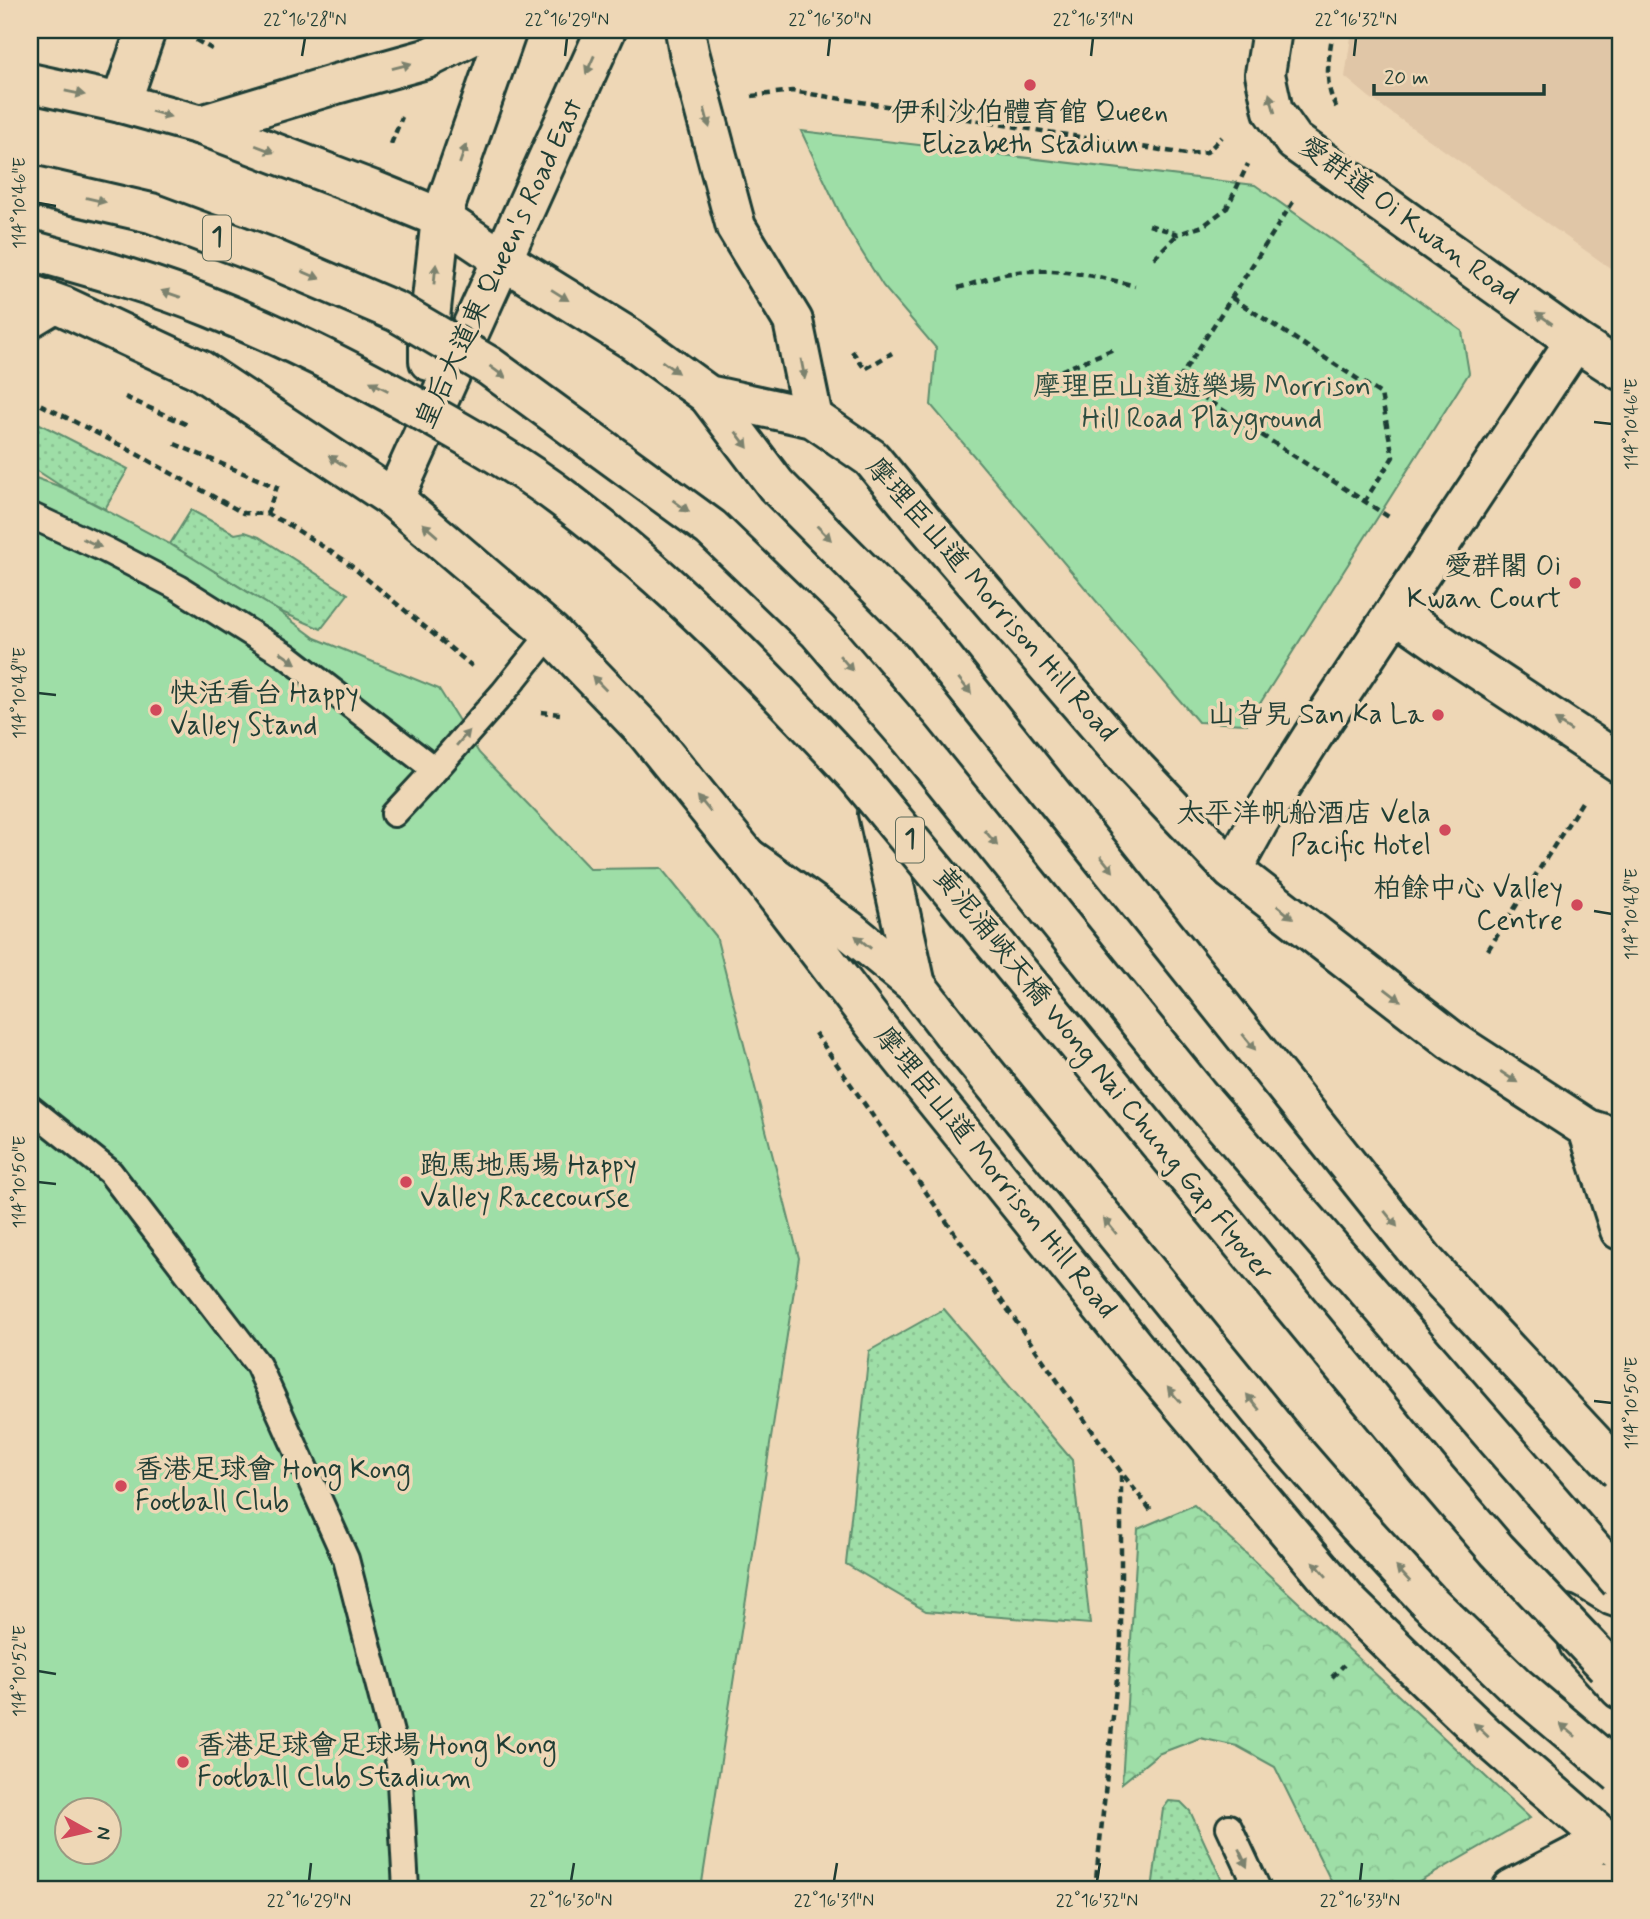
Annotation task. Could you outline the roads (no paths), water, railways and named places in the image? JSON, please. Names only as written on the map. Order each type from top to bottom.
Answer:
[{"type":"main road","points":[[121,103],[146,30]]},
{"type":"main road","points":[[201,125],[336,83],[426,59],[483,30]]},
{"type":"main road","points":[[507,30],[441,218],[429,327],[430,416],[522,481],[618,556],[688,618],[817,746],[977,929],[1432,1484],[1620,1689]]},
{"type":"main road","name":"皇后大道東 Queen's Road East","points":[[394,499],[606,30]]},
{"type":"main road","points":[[685,30],[736,227],[793,321],[813,418]]},
{"type":"main road","name":"愛群道 Oi Kwan Road","points":[[1272,30],[1265,74],[1273,111],[1294,141],[1575,341],[1620,370]]},
{"type":"main road","name":"摩理臣山道 Morrison Hill Road","points":[[30,83],[121,103],[201,125],[441,218],[631,339],[708,395],[813,418],[871,458],[1136,769],[1232,870],[1451,1040],[1604,1134],[1620,1230]]},
{"type":"main road","name":"1","points":[[30,185],[151,213],[266,256],[397,312],[489,366],[711,528],[818,631],[912,740],[1198,1095],[1620,1581]]},
{"type":"main road","name":"黃泥涌峽天橋 Wong Nai Chung Gap Flyover","points":[[30,250],[111,273],[211,307],[301,347],[389,391],[477,442],[563,499],[639,559],[787,701],[857,776],[1437,1480],[1497,1549],[1620,1677]]},
{"type":"main road","name":"摩理臣山道 Morrison Hill Road","points":[[46,300],[200,370],[394,499],[551,633],[646,732],[747,857],[892,1047],[1144,1359],[1339,1592],[1475,1725],[1615,1839]]},
{"type":"main road","points":[[1232,870],[1259,821],[1575,341]]},
{"type":"main road","points":[[708,395],[776,485],[923,633],[1427,1264],[1620,1471]]},
{"type":"main road","points":[[1395,612],[1620,763]]},
{"type":"main road","points":[[878,813],[916,985]]},
{"type":"main road","points":[[747,857],[849,930],[916,985],[1284,1440],[1358,1525],[1428,1601],[1516,1686],[1620,1774]]},
{"type":"main road","points":[[1537,1598],[1595,1633],[1620,1642]]},
{"type":"main road","points":[[1512,1889],[1615,1839]]},
{"type":"main road","points":[[1546,1872],[1620,1886]]},
{"type":"lane","points":[[30,326],[46,300]]},
{"type":"lane","points":[[30,515],[106,550],[178,588],[287,656],[435,771]]},
{"type":"lane","points":[[394,814],[503,693],[551,633]]},
{"type":"lane","points":[[30,1108],[110,1172],[258,1365],[346,1559],[399,1764],[406,1889]]},
{"type":"lane","points":[[1229,1827],[1258,1889]]},
{"type":"tram line","points":[[30,172],[186,218],[247,240],[306,264],[390,305],[553,401],[633,457],[709,518],[805,611],[955,776],[1550,1493],[1586,1527],[1620,1546]]},
{"type":"place","name":"伊利沙伯體育館 Queen Elizabeth Stadium","points":[[1030,85]]},
{"type":"place","name":"愛群閣 Oi Kwan Court","points":[[1575,583]]},
{"type":"place","name":"快活看台 Happy Valley Stand","points":[[156,710]]},
{"type":"place","name":"山旮旯 San Ka La","points":[[1438,715]]},
{"type":"place","name":"太平洋帆船酒店 Vela Pacific Hotel","points":[[1445,830]]},
{"type":"place","name":"柏餘中心 Valley Centre","points":[[1577,905]]},
{"type":"place","name":"跑馬地馬場 Happy Valley Racecourse","points":[[406,1182]]},
{"type":"place","name":"香港足球會 Hong Kong Football Club","points":[[121,1486]]},
{"type":"place","name":"香港足球會足球場 Hong Kong Football Club Stadium","points":[[183,1762]]},
{"type":"park label","name":"摩理臣山道遊樂場 Morrison Hill Road Playground","points":[[1202,403]]}]
